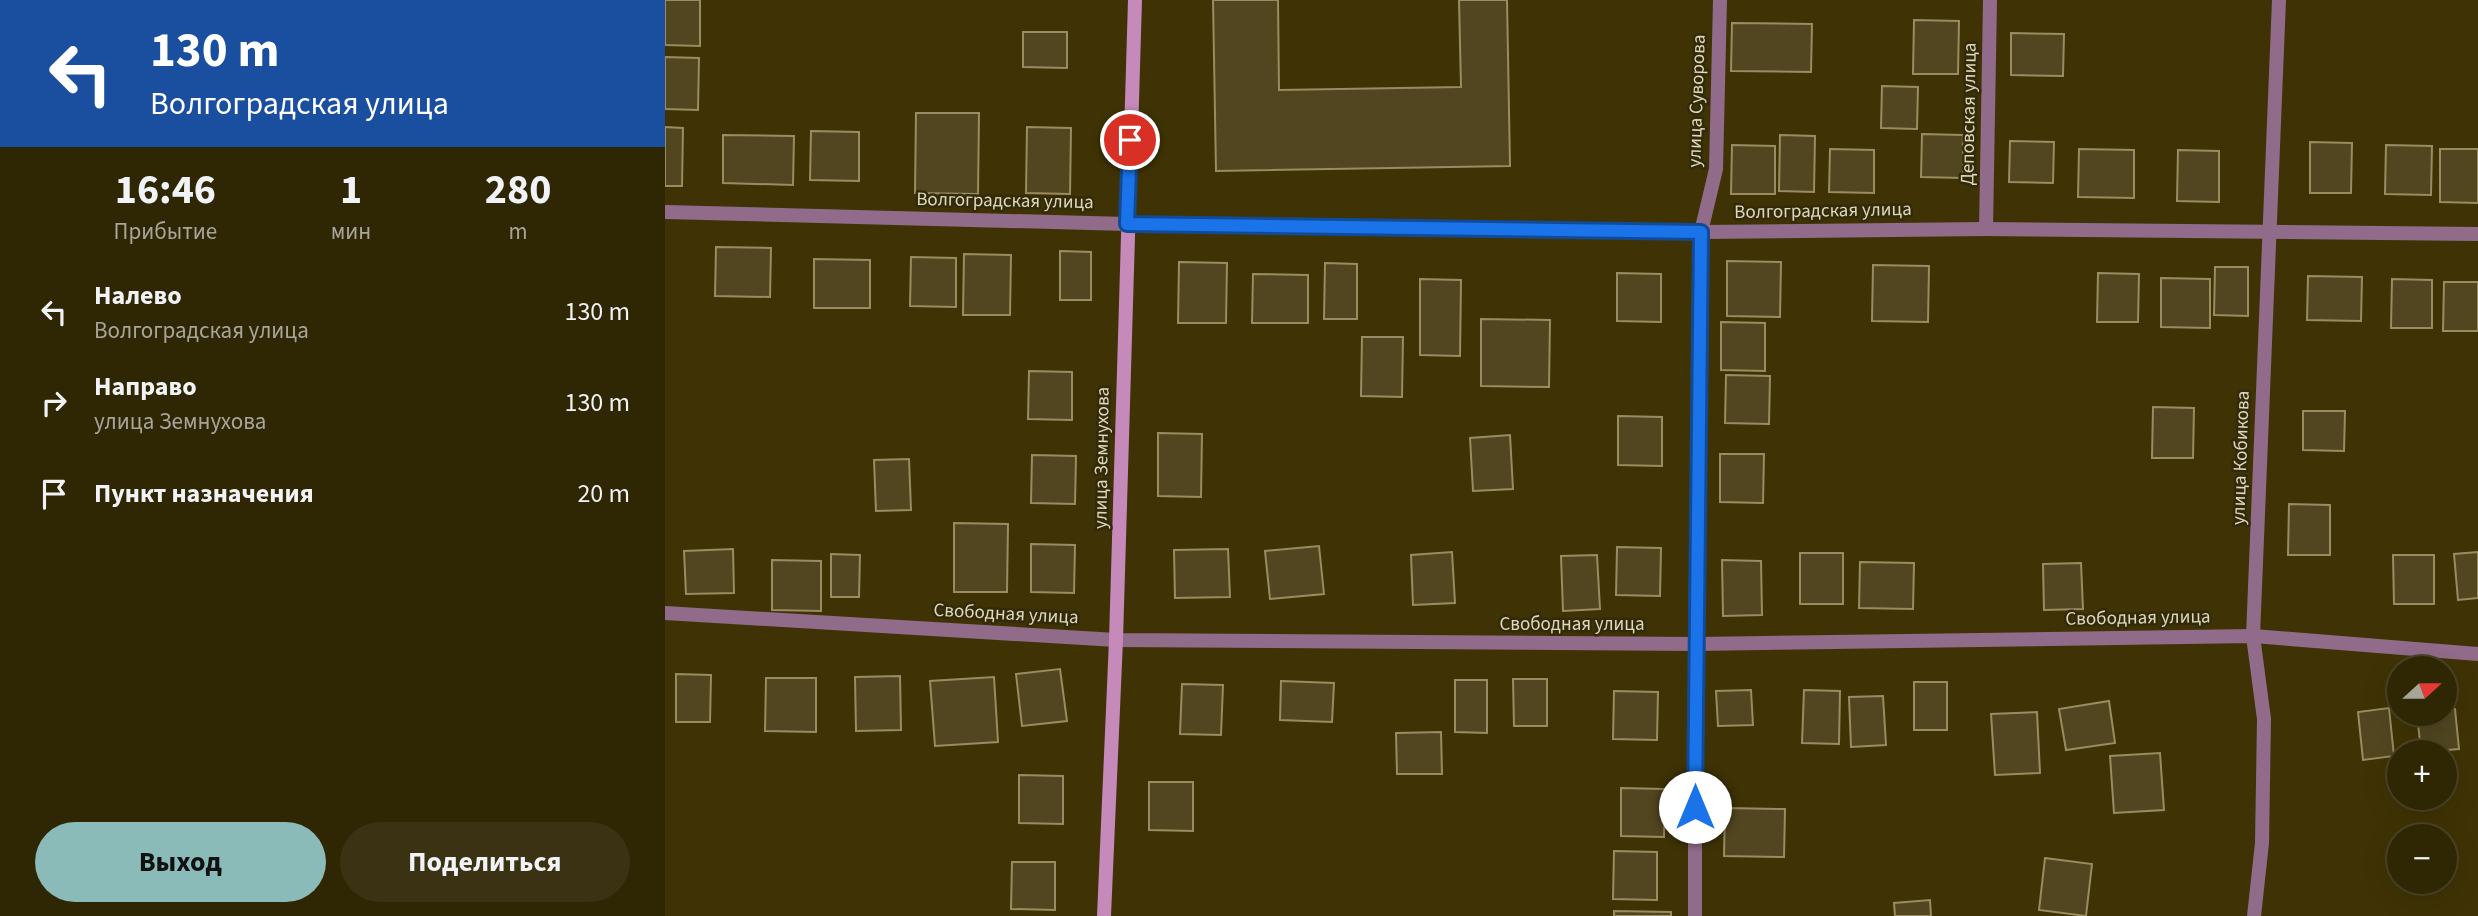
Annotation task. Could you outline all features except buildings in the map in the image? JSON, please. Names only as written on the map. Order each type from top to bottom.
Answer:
[{"type":"street","name":"улица Земнухова","points":[[1104,916],[1116,640],[1135,0]]},
{"type":"street","name":"улица Суворова","points":[[1695,916],[1695,644],[1701,232],[1716,169],[1720,0]]},
{"type":"street","name":"Деповская улица","points":[[1986,229],[1990,0]]},
{"type":"street","name":"улица Кобикова","points":[[2254,916],[2262,843],[2264,719],[2253,636],[2279,0]]},
{"type":"street","name":"Волгоградская улица","points":[[665,212],[1127,224],[1701,232],[1986,229],[2478,234]]},
{"type":"street","name":"Свободная улица","points":[[665,613],[1116,640],[1695,644],[2253,636],[2478,654]]},
{"type":"route","points":[[1130,140],[1127,224],[1701,232],[1695,807]]}]
